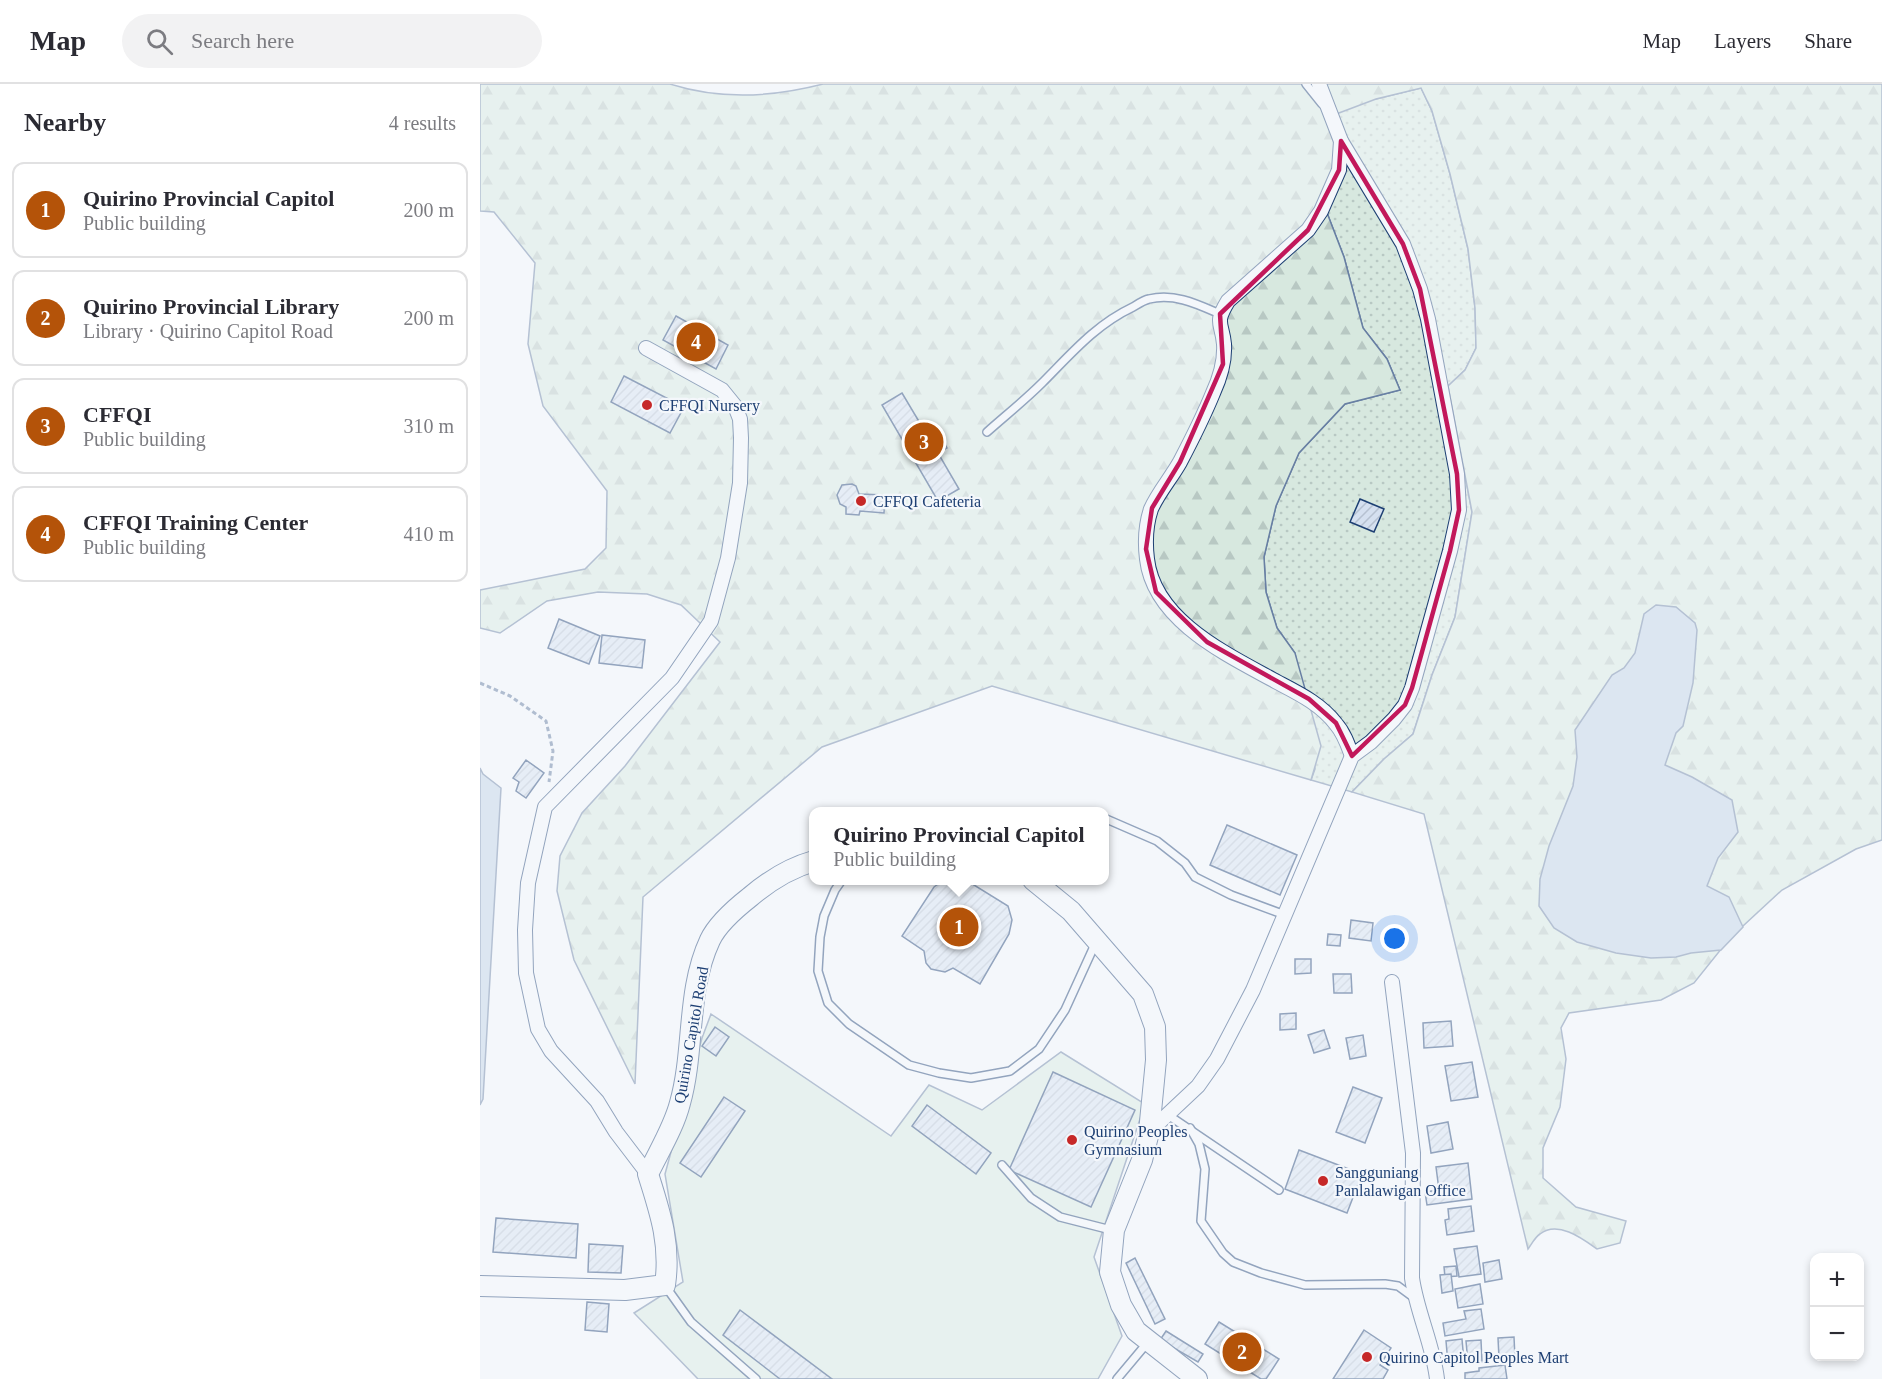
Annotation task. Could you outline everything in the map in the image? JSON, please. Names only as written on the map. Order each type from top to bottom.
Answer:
[{"type":"street","points":[[1149,1132],[1198,1086],[1218,1059],[1253,990],[1352,756],[1371,742],[1405,705],[1412,688],[1450,551],[1459,510],[1457,474],[1428,319],[1420,289],[1403,244],[1341,141],[1319,84]]},
{"type":"street","points":[[1341,141],[1339,170],[1320,211],[1308,230],[1228,301],[1220,314],[1219,325],[1224,343],[1223,364],[1214,392],[1180,462],[1152,508],[1147,526],[1146,549],[1148,569],[1156,592],[1172,611],[1207,642],[1309,699],[1336,723],[1352,756]]},
{"type":"street","points":[[480,1286],[625,1290],[665,1285],[667,1259],[664,1228],[648,1174],[616,1132],[597,1101],[551,1051],[538,1029],[526,973],[528,883],[545,807],[672,678],[711,621],[728,558],[740,483],[740,419],[735,406],[722,390],[646,348]]},
{"type":"street","name":"Quirino Capitol Road","points":[[648,1174],[680,1104],[700,972],[710,939],[733,910],[770,880],[795,866],[809,862]]},
{"type":"street","points":[[1039,885],[1071,911],[1143,994],[1155,1028],[1156,1060],[1149,1132],[1142,1160],[1114,1230],[1110,1272],[1128,1320],[1136,1331],[1197,1379]]},
{"type":"street","points":[[1392,982],[1413,1153],[1412,1278],[1415,1299],[1426,1329],[1437,1379]]},
{"type":"lane","points":[[1306,84],[1331,116]]},
{"type":"lane","points":[[987,432],[1041,383],[1070,352],[1114,316],[1149,299],[1169,298],[1193,302],[1220,314]]},
{"type":"lane","points":[[1109,821],[1157,841],[1185,863],[1195,877],[1231,895],[1285,915]]},
{"type":"lane","points":[[838,885],[824,916],[820,937],[818,970],[828,1003],[849,1024],[909,1065],[939,1073],[971,1078],[1010,1071],[1039,1049],[1065,1010],[1097,940]]},
{"type":"lane","points":[[1168,1115],[1279,1190]]},
{"type":"lane","points":[[1190,1128],[1199,1144],[1205,1169],[1201,1221],[1223,1253],[1233,1262],[1261,1273],[1305,1285],[1385,1284],[1398,1286],[1411,1293],[1415,1299]]},
{"type":"lane","points":[[1002,1165],[1031,1198],[1060,1217],[1114,1230]]},
{"type":"lane","points":[[665,1285],[691,1322],[756,1379]]},
{"type":"lane","points":[[1117,1379],[1148,1342]]},
{"type":"path","points":[[480,683],[510,696],[546,721],[553,751],[545,807]]},
{"type":"highlighted area","points":[[1341,141],[1403,244],[1420,289],[1457,474],[1459,510],[1450,551],[1412,688],[1405,705],[1352,756],[1336,723],[1309,699],[1207,642],[1156,592],[1146,549],[1152,508],[1180,462],[1223,364],[1220,314],[1308,230],[1339,170]]},
{"type":"green space","points":[[480,84],[670,84],[708,93],[746,95],[785,92],[823,84],[1306,84],[1330,113],[1319,84],[1882,84],[1882,840],[1856,849],[1782,890],[1730,938],[1694,983],[1661,1000],[1569,1013],[1561,1028],[1566,1059],[1560,1107],[1543,1148],[1543,1178],[1576,1207],[1626,1221],[1620,1243],[1597,1249],[1570,1232],[1555,1229],[1538,1235],[1528,1249],[1424,814],[1352,792],[1384,759],[1413,734],[1432,675],[1455,617],[1472,512],[1448,386],[1465,370],[1476,348],[1475,308],[1468,249],[1432,111],[1421,88],[1376,99],[1331,116],[1341,141],[1324,205],[1344,257],[1363,328],[1387,359],[1400,390],[1345,404],[1299,453],[1276,506],[1264,557],[1266,592],[1277,628],[1295,653],[1321,746],[1311,780],[992,686],[822,747],[643,897],[635,1084],[574,960],[557,891],[560,856],[582,813],[625,766],[720,642],[681,605],[647,594],[598,592],[547,601],[500,633],[480,628],[480,590],[585,569],[606,548],[607,491],[543,406],[528,344],[535,263],[494,212],[480,211]]},
{"type":"green space","points":[[1306,84],[1319,84],[1376,99],[1421,88],[1432,111],[1450,174],[1468,249],[1475,308],[1476,348],[1465,370],[1448,386],[1472,512],[1455,617],[1432,675],[1413,734],[1384,759],[1352,792],[1311,780],[1315,769],[1295,653],[1277,628],[1266,592],[1264,557],[1276,506],[1299,453],[1345,404],[1400,390],[1387,359],[1363,328],[1344,257],[1324,205]]},
{"type":"green space","points":[[711,1014],[891,1136],[929,1085],[982,1110],[1061,1052],[1145,1104],[1094,1257],[1122,1336],[1098,1379],[698,1379],[634,1313],[683,1282],[665,1174],[702,1038]]},
{"type":"water","points":[[1656,605],[1676,607],[1695,623],[1697,630],[1693,683],[1683,726],[1676,733],[1665,765],[1692,777],[1732,800],[1738,832],[1718,858],[1707,886],[1729,897],[1743,927],[1721,950],[1676,957],[1651,958],[1616,953],[1577,942],[1554,928],[1539,906],[1540,879],[1549,846],[1573,786],[1577,757],[1575,730],[1612,675],[1624,668],[1635,653],[1644,614]]},
{"type":"water","points":[[480,768],[483,774],[501,788],[483,1099],[480,1105]]},
{"type":"building","points":[[676,316],[728,345],[716,369],[663,340]]},
{"type":"building","name":"CFFQI Nursery","points":[[624,376],[684,407],[670,433],[611,402]]},
{"type":"building","points":[[902,393],[927,435],[937,430],[947,448],[938,453],[959,489],[938,501],[882,405]]},
{"type":"building","name":"CFFQI Cafeteria","points":[[842,485],[856,486],[859,494],[885,495],[884,513],[860,511],[859,515],[846,514],[846,507],[840,504],[837,495]]},
{"type":"building","points":[[1360,499],[1384,509],[1374,532],[1350,522]]},
{"type":"building","points":[[559,619],[600,636],[589,664],[548,648]]},
{"type":"building","points":[[602,635],[645,640],[642,668],[599,663]]},
{"type":"building","points":[[526,760],[544,773],[526,798],[516,791],[519,782],[513,778]]},
{"type":"building","points":[[1227,825],[1297,855],[1280,895],[1210,865]]},
{"type":"building","points":[[937,885],[974,885],[1008,906],[1012,920],[1009,934],[980,984],[953,968],[945,972],[931,969],[926,963],[924,951],[902,936]]},
{"type":"building","points":[[1351,920],[1373,923],[1371,941],[1349,938]]},
{"type":"building","points":[[1328,934],[1341,935],[1340,946],[1327,945]]},
{"type":"building","points":[[1295,959],[1311,959],[1311,973],[1295,974]]},
{"type":"building","points":[[1333,974],[1351,974],[1352,993],[1334,993]]},
{"type":"building","points":[[1296,1013],[1296,1029],[1280,1030],[1280,1014]]},
{"type":"building","points":[[1451,1021],[1453,1046],[1424,1048],[1423,1023]]},
{"type":"building","points":[[715,1027],[729,1037],[716,1056],[702,1046]]},
{"type":"building","points":[[1324,1030],[1330,1048],[1314,1053],[1308,1035]]},
{"type":"building","points":[[1363,1035],[1366,1056],[1350,1059],[1346,1038]]},
{"type":"building","points":[[1472,1062],[1478,1097],[1451,1101],[1445,1066]]},
{"type":"building","name":"Quirino Peoples Gymnasium","points":[[1053,1072],[1135,1110],[1091,1207],[1009,1170]]},
{"type":"building","points":[[1353,1087],[1382,1098],[1365,1143],[1336,1132]]},
{"type":"building","points":[[724,1097],[745,1111],[701,1177],[680,1163]]},
{"type":"building","points":[[927,1105],[991,1153],[976,1174],[912,1126]]},
{"type":"building","points":[[1448,1122],[1453,1149],[1431,1153],[1427,1126]]},
{"type":"building","name":"Sangguniang Panlalawigan Office","points":[[1299,1150],[1362,1174],[1347,1213],[1285,1189]]},
{"type":"building","points":[[1468,1163],[1472,1199],[1427,1205],[1425,1192],[1439,1190],[1436,1167]]},
{"type":"building","points":[[1471,1206],[1474,1231],[1447,1235],[1445,1220],[1449,1219],[1448,1209]]},
{"type":"building","points":[[496,1218],[578,1224],[576,1258],[493,1252]]},
{"type":"building","points":[[589,1244],[623,1246],[621,1273],[588,1272]]},
{"type":"building","points":[[1477,1246],[1481,1274],[1459,1277],[1454,1249]]},
{"type":"building","points":[[1135,1258],[1165,1319],[1155,1324],[1126,1263]]},
{"type":"building","points":[[1499,1260],[1502,1279],[1485,1282],[1483,1263]]},
{"type":"building","points":[[1456,1266],[1457,1276],[1445,1277],[1444,1267]]},
{"type":"building","points":[[1451,1274],[1453,1291],[1442,1293],[1440,1275]]},
{"type":"building","points":[[1480,1284],[1483,1304],[1458,1308],[1455,1289]]},
{"type":"building","points":[[587,1302],[609,1304],[607,1332],[585,1330]]},
{"type":"building","points":[[1481,1309],[1484,1329],[1445,1336],[1443,1323],[1466,1319],[1464,1311]]},
{"type":"building","points":[[740,1310],[832,1379],[780,1379],[723,1335]]},
{"type":"building","points":[[1219,1322],[1279,1359],[1266,1379],[1261,1379],[1205,1344]]},
{"type":"building","name":"Quirino Capitol Peoples Mart","points":[[1364,1330],[1391,1348],[1380,1365],[1388,1370],[1383,1379],[1333,1379]]},
{"type":"building","points":[[1166,1331],[1203,1354],[1198,1362],[1160,1340]]},
{"type":"building","points":[[1514,1337],[1515,1358],[1499,1358],[1498,1338]]},
{"type":"building","points":[[1462,1339],[1464,1362],[1448,1364],[1446,1341]]},
{"type":"building","points":[[1481,1340],[1482,1362],[1468,1363],[1466,1341]]},
{"type":"building","points":[[1505,1365],[1507,1379],[1465,1379],[1465,1373],[1479,1371],[1479,1368]]},
{"type":"place","name":"CFFQI Training Center","points":[[696,342]]},
{"type":"place","name":"CFFQI Nursery","points":[[647,405]]},
{"type":"place","name":"CFFQI","points":[[924,442]]},
{"type":"place","name":"CFFQI Cafeteria","points":[[861,501]]},
{"type":"place","name":"Quirino Provincial Capitol","points":[[959,927]]},
{"type":"place","name":"Quirino Peoples Gymnasium","points":[[1072,1140]]},
{"type":"place","name":"Sangguniang Panlalawigan Office","points":[[1323,1181]]},
{"type":"place","name":"Quirino Provincial Library","points":[[1242,1352]]},
{"type":"place","name":"Quirino Capitol Peoples Mart","points":[[1367,1357]]}]
